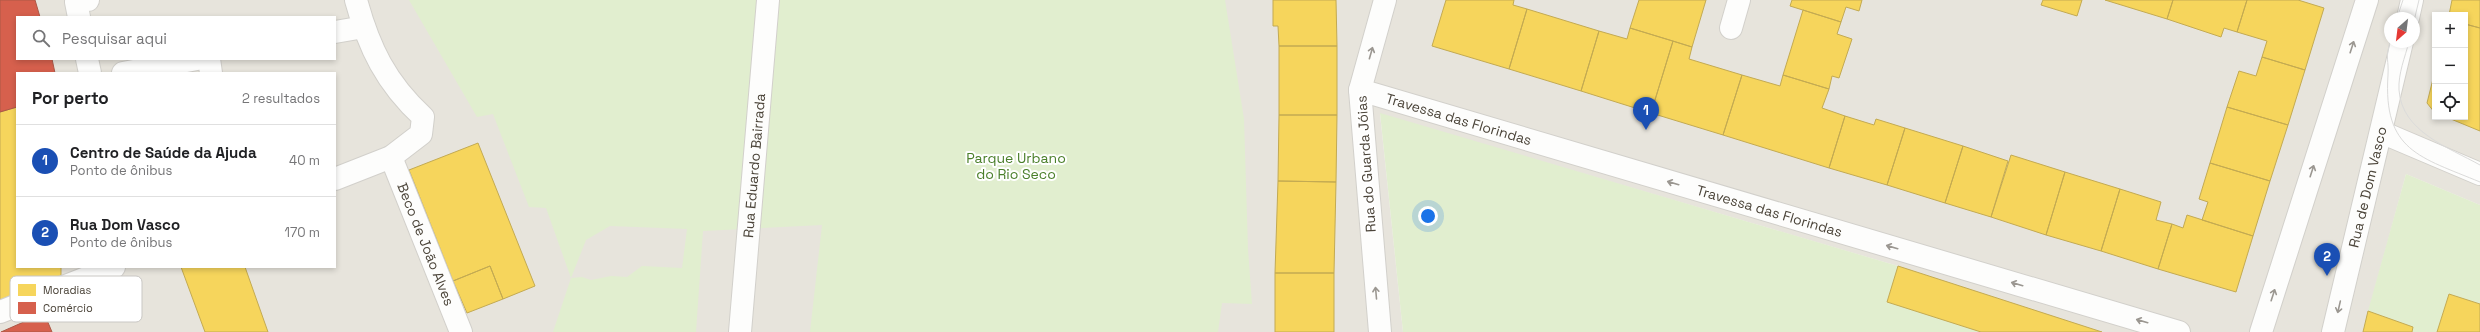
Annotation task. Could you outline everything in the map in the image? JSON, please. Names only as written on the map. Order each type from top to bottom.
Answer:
[{"type":"street","points":[[79,16],[76,2],[88,0]]},
{"type":"street","points":[[336,180],[391,157],[421,134],[423,117],[406,102],[380,67],[364,27],[356,0]]},
{"type":"street","name":"Rua Eduardo Bairrada","points":[[740,332],[768,0]]},
{"type":"street","name":"Rua do Guarda Jóias","points":[[1380,332],[1360,90],[1386,0]]},
{"type":"street","points":[[1731,28],[1739,0]]},
{"type":"street","points":[[2261,332],[2368,0]]},
{"type":"street","points":[[336,32],[364,27]]},
{"type":"street","name":"Rua de Dom Vasco","points":[[2333,332],[2401,48]]},
{"type":"street","points":[[87,60],[90,72]]},
{"type":"street","points":[[128,72],[192,60]]},
{"type":"street","points":[[208,60],[211,72]]},
{"type":"street","name":"Travessa das Florindas","points":[[1360,90],[2179,332]]},
{"type":"street","points":[[2381,132],[2480,174]]},
{"type":"street","name":"Beco de João Alves","points":[[391,157],[461,332]]},
{"type":"street","points":[[91,276],[111,268]]},
{"type":"street","points":[[0,312],[10,308]]},
{"type":"shaded area","points":[[0,0],[2480,0],[2480,205],[2406,174],[2363,332],[1981,332],[1887,302],[1898,266],[1380,114],[1403,332],[0,332]]},
{"type":"green space","name":"Parque Urbano do Rio Seco","points":[[409,0],[1225,0],[1244,119],[1248,249],[1252,304],[1222,303],[1218,332],[810,332],[822,225],[703,231],[696,332],[553,332],[571,278],[546,208],[529,207],[493,114],[477,117]],"holes":[[[610,226],[687,229],[682,268],[642,266],[627,277],[611,276],[591,280],[582,277],[571,278],[586,240]]]},
{"type":"green space","points":[[1380,113],[1898,266],[1887,302],[1981,332],[1403,332]]},
{"type":"green space","points":[[2406,174],[2480,205],[2480,304],[2449,294],[2437,332],[2412,332],[2413,327],[2368,311]]},
{"type":"building: Moradias","points":[[1273,0],[1336,0],[1337,46],[1279,46],[1278,26],[1273,26]]},
{"type":"building: Moradias","points":[[1446,0],[1514,0],[1513,5],[1527,9],[1509,69],[1432,46]]},
{"type":"building: Moradias","points":[[1639,0],[1706,0],[1692,47],[1630,28]]},
{"type":"building: Moradias","points":[[1792,0],[1862,0],[1859,11],[1846,7],[1841,22],[1790,6]]},
{"type":"building: Moradias","points":[[2043,0],[2082,0],[2077,16],[2041,5]]},
{"type":"building: Moradias","points":[[2105,0],[2173,0],[2167,19]]},
{"type":"building: Moradias","points":[[2173,0],[2247,0],[2237,32],[2224,28],[2221,37],[2167,19]]},
{"type":"building: Moradias","points":[[2247,0],[2298,0],[2324,8],[2305,70],[2262,57],[2267,41],[2237,32]]},
{"type":"building: Moradias","points":[[2452,0],[2480,0],[2480,28],[2468,25],[2468,12],[2450,12]]},
{"type":"building: Moradias","points":[[1527,9],[1599,31],[1581,91],[1509,69]]},
{"type":"building: Moradias","points":[[1803,10],[1841,22],[1837,34],[1852,39],[1839,78],[1832,76],[1829,89],[1783,75]]},
{"type":"building: Moradias","points":[[2468,25],[2480,28],[2480,131],[2453,120],[2468,120]]},
{"type":"building: Moradias","points":[[1630,28],[1673,41],[1651,113],[1581,91],[1599,31],[1627,39]]},
{"type":"building: Moradias","points":[[1673,41],[1692,47],[1689,59],[1742,75],[1723,135],[1651,113]]},
{"type":"building: Moradias","points":[[1279,46],[1337,46],[1337,115],[1279,115]]},
{"type":"building: Moradias","points":[[2262,57],[2305,70],[2288,125],[2227,107],[2239,71],[2256,76]]},
{"type":"building: Moradias","points":[[1742,75],[1780,86],[1783,75],[1829,89],[1822,108],[1845,116],[1829,168],[1723,135]]},
{"type":"building: Moradias","points":[[2432,83],[2432,109],[2427,103]]},
{"type":"building: Moradias","points":[[16,107],[16,268],[61,268],[61,276],[10,276],[10,298],[0,302],[0,112]]},
{"type":"building: Moradias","points":[[2227,107],[2288,125],[2270,181],[2210,163]]},
{"type":"building: Moradias","points":[[1279,115],[1337,115],[1336,182],[1278,181]]},
{"type":"building: Moradias","points":[[1845,116],[1874,125],[1876,119],[1905,128],[1887,185],[1829,168]]},
{"type":"building: Moradias","points":[[1905,128],[1963,146],[1945,203],[1887,185]]},
{"type":"building: Moradias","points":[[478,143],[535,286],[503,299],[490,266],[453,281],[409,170]]},
{"type":"building: Moradias","points":[[1963,146],[2008,161],[1991,217],[1945,203]]},
{"type":"building: Moradias","points":[[2011,155],[2065,172],[2046,235],[1991,217]]},
{"type":"building: Moradias","points":[[2210,163],[2270,181],[2253,236],[2202,220],[2208,202],[2199,199]]},
{"type":"building: Moradias","points":[[2065,172],[2120,189],[2101,251],[2046,235]]},
{"type":"building: Moradias","points":[[1278,181],[1336,182],[1334,273],[1275,273]]},
{"type":"building: Moradias","points":[[2120,189],[2161,202],[2156,220],[2172,224],[2158,269],[2101,251]]},
{"type":"building: Moradias","points":[[2187,215],[2253,236],[2236,292],[2158,269],[2172,224],[2183,228]]},
{"type":"building: Moradias","points":[[490,266],[503,299],[467,313],[453,281]]},
{"type":"building: Moradias","points":[[1898,266],[2102,332],[1981,332],[1887,302]]},
{"type":"building: Moradias","points":[[181,268],[245,268],[268,332],[205,332]]},
{"type":"building: Moradias","points":[[1275,273],[1334,273],[1334,332],[1275,332]]},
{"type":"building: Moradias","points":[[2449,294],[2480,304],[2480,332],[2437,332]]},
{"type":"building: Moradias","points":[[2368,311],[2413,327],[2412,332],[2363,332]]},
{"type":"building: Comércio","points":[[0,0],[35,0],[40,16],[16,16],[16,60],[52,60],[55,72],[16,72],[16,107],[0,112]]},
{"type":"building: Comércio","points":[[24,322],[48,322],[52,332],[1,332]]},
{"type":"tram line","points":[[2399,12],[2403,0]]},
{"type":"tram line","points":[[2416,12],[2419,0]]},
{"type":"tram line","points":[[2389,48],[2387,56],[2388,100],[2392,120],[2399,136],[2410,148],[2423,157],[2480,182]]},
{"type":"tram line","points":[[2407,48],[2402,66],[2399,90],[2402,105],[2408,117],[2429,136],[2480,165]]},
{"type":"place","name":"Centro de Saúde da Ajuda","points":[[1646,130]]},
{"type":"place","name":"Rua Dom Vasco","points":[[2327,276]]}]
